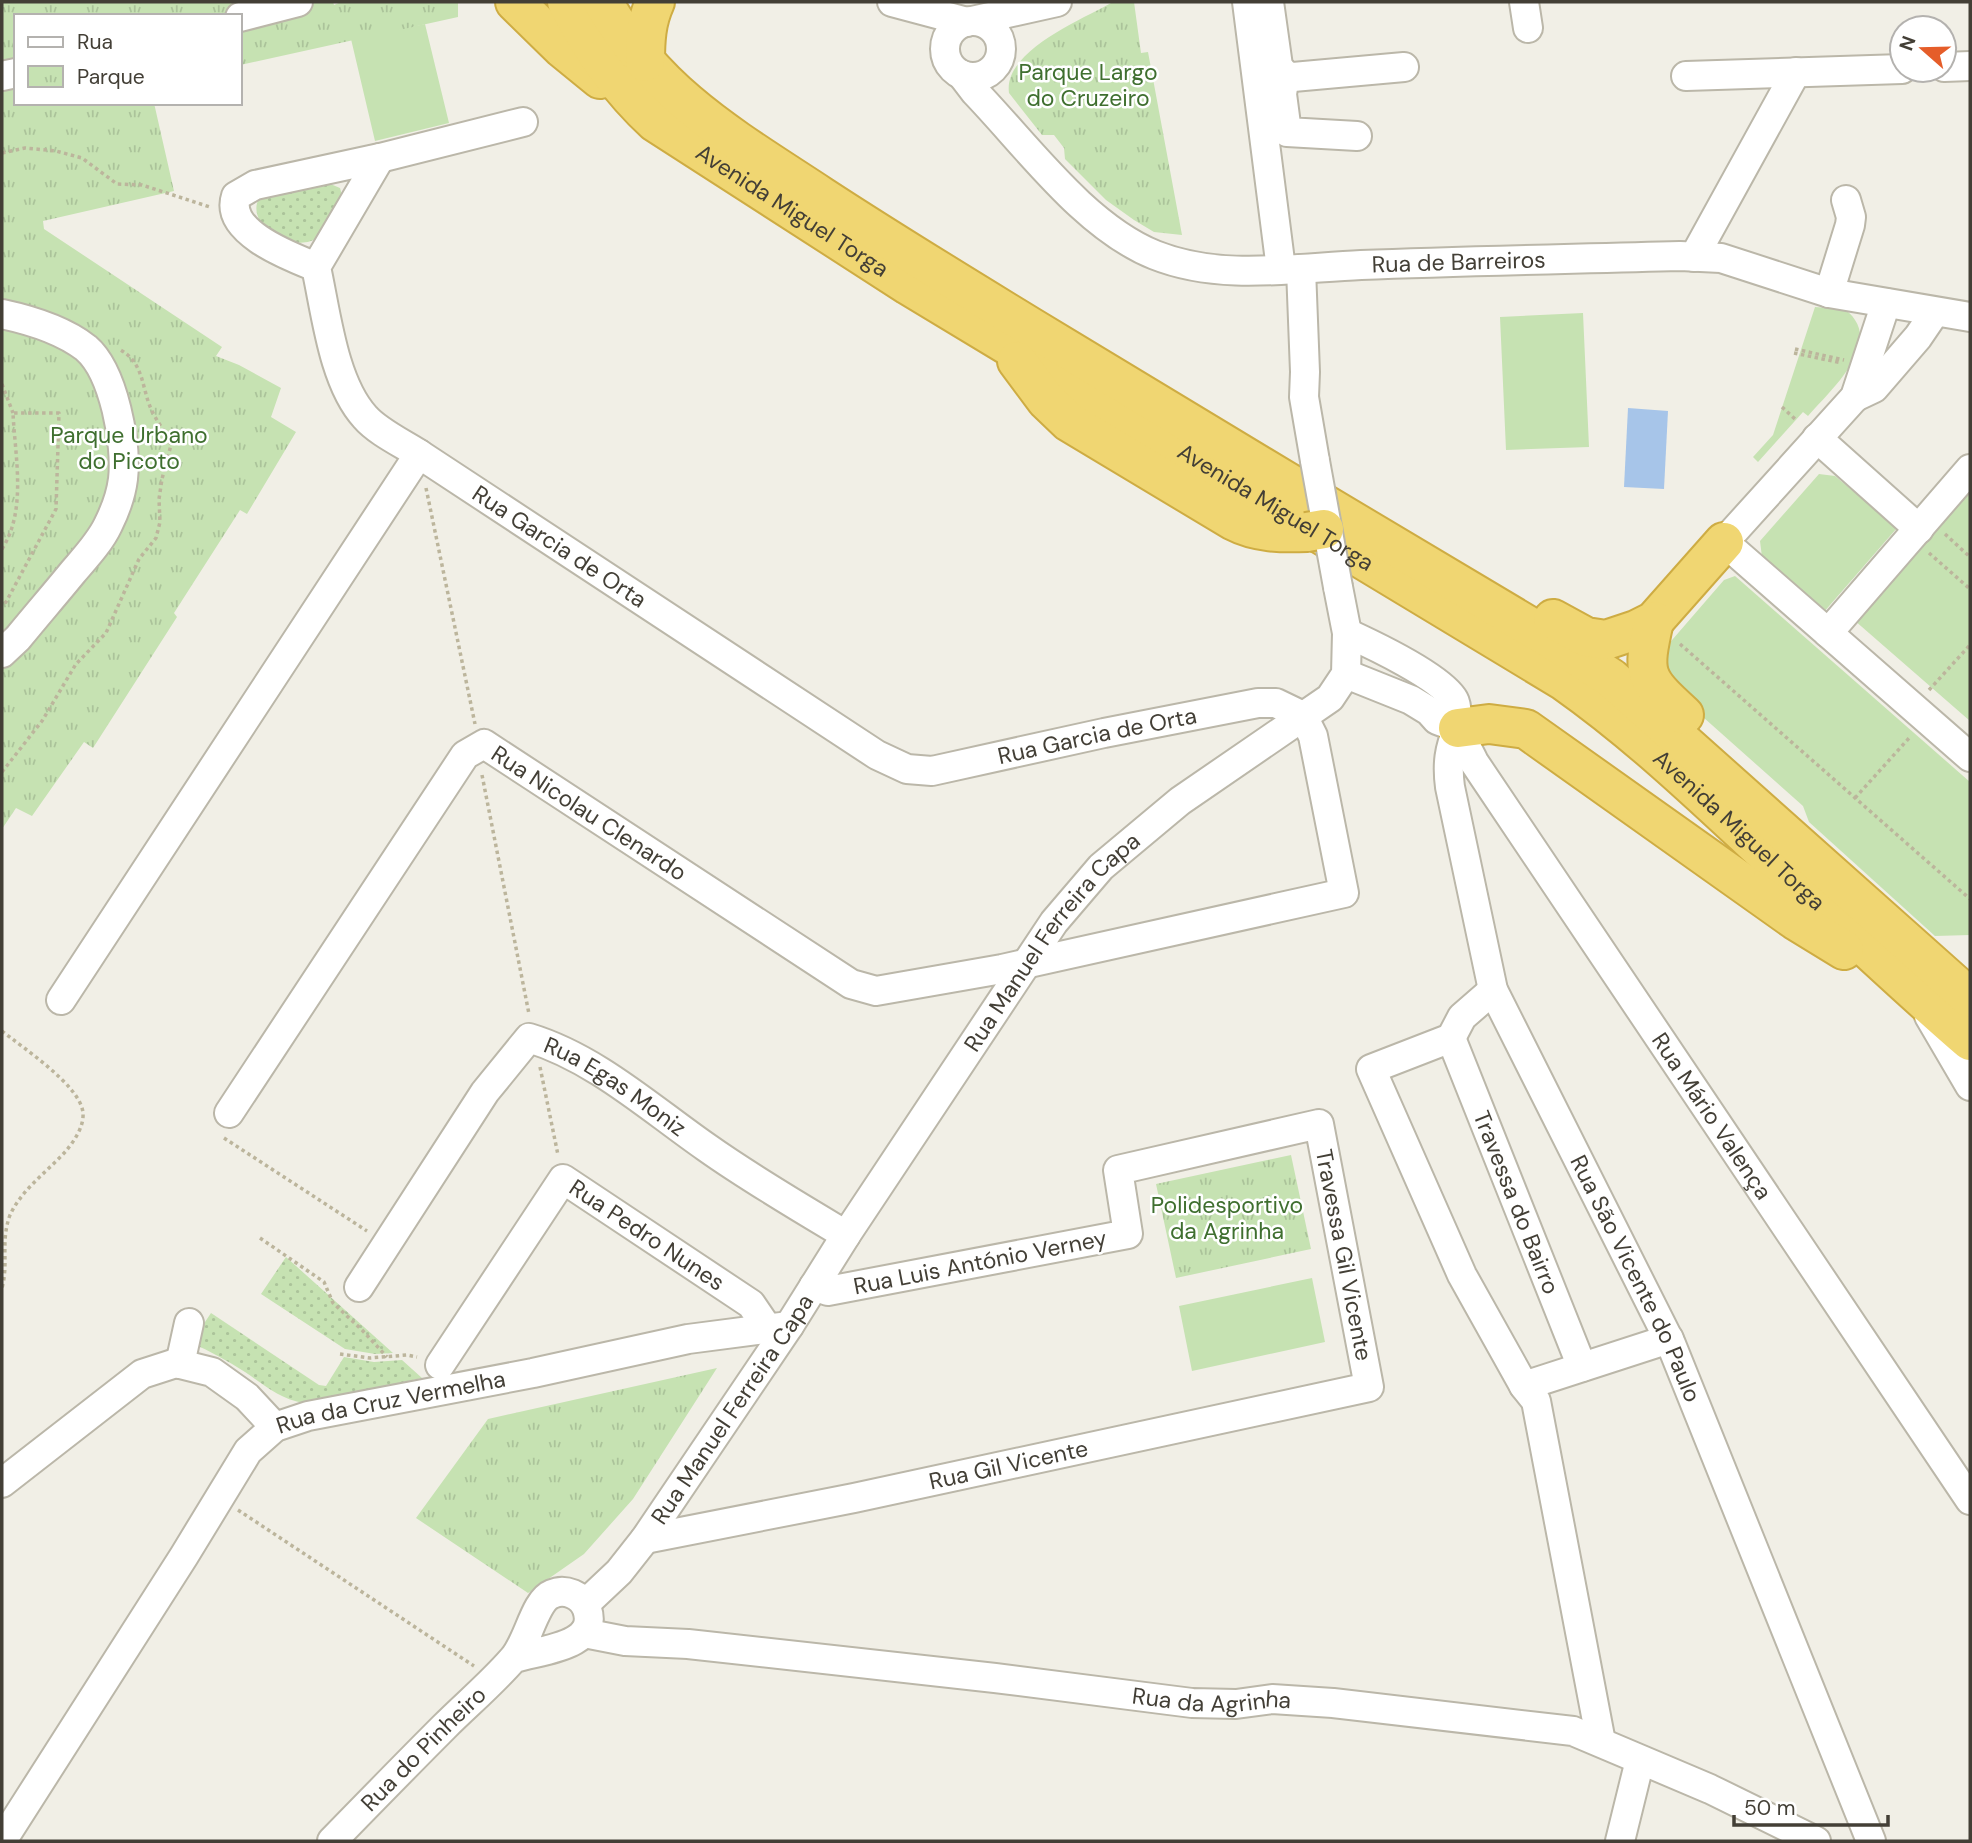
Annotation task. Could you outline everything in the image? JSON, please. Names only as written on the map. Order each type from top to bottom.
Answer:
[{"type":"highway","points":[[515,2],[562,48],[631,100]]},
{"type":"highway","name":"Avenida Miguel Torga","points":[[567,2],[591,44],[631,100],[655,122],[908,285],[1564,681],[1632,732],[1696,788],[1917,995],[1970,1041]]},
{"type":"highway","name":"Avenida Miguel Torga","points":[[603,2],[645,62],[679,98],[708,120],[925,263],[1554,641],[1611,678],[1970,998]]},
{"type":"highway","points":[[645,62],[648,17],[655,2]]},
{"type":"highway","points":[[1006,345],[1046,400],[1069,422],[1089,435],[1247,528],[1283,533],[1319,530]]},
{"type":"highway","points":[[1724,542],[1662,628],[1646,668],[1659,693],[1770,793],[1778,826]]},
{"type":"highway","points":[[1449,578],[1499,589],[1586,638],[1606,640],[1636,630],[1662,628]]},
{"type":"highway","points":[[1458,728],[1489,724],[1526,729],[1795,919],[1917,995]]},
{"type":"street","points":[[242,16],[296,2]]},
{"type":"street","points":[[945,51],[950,33],[956,27],[1057,2]]},
{"type":"street","points":[[900,5],[924,24],[945,51],[953,69],[984,66],[1015,35],[1057,2]]},
{"type":"street","points":[[1247,2],[1291,269],[1305,372],[1304,397],[1315,461],[1319,530],[1338,587],[1347,633],[1346,674],[1411,700],[1429,711],[1437,720],[1458,728]]},
{"type":"street","points":[[1269,2],[1278,66],[1285,75],[1293,77],[1404,67]]},
{"type":"street","points":[[900,5],[988,25],[999,38],[984,66]]},
{"type":"street","name":"Rua de Barreiros","points":[[984,66],[997,115],[1070,195],[1115,232],[1154,254],[1200,268],[1291,269],[1361,265],[1721,258],[1829,293],[1970,317]]},
{"type":"street","points":[[1686,76],[1888,69]]},
{"type":"street","points":[[1694,257],[1796,72]]},
{"type":"street","points":[[1285,75],[1282,94],[1287,132],[1357,136]]},
{"type":"street","points":[[380,158],[316,267],[272,247],[242,225],[234,215],[236,195],[255,185],[380,158],[523,121]]},
{"type":"street","points":[[1829,293],[1850,225],[1851,217],[1846,200]]},
{"type":"street","name":"Rua Garcia de Orta","points":[[316,267],[340,375],[350,398],[366,419],[877,755],[907,769],[932,771],[1258,703],[1276,703],[1303,716]]},
{"type":"street","points":[[1886,303],[1854,397],[1724,542],[1970,757]]},
{"type":"street","points":[[1854,397],[1874,388],[1918,337],[1935,312]]},
{"type":"street","points":[[2,314],[55,331],[87,349],[100,365],[109,386],[124,454],[123,481],[117,506],[107,528],[18,638],[2,653]]},
{"type":"street","points":[[1817,438],[1919,529]]},
{"type":"street","points":[[61,1000],[419,454]]},
{"type":"street","points":[[1828,633],[1970,470]]},
{"type":"street","name":"Rua Mário Valença","points":[[1347,633],[1377,647],[1444,688],[1455,701],[1458,728],[1474,762],[1970,1500]]},
{"type":"street","name":"Rua Manuel Ferreira Capa","points":[[585,1604],[619,1573],[645,1539],[779,1327],[814,1286],[1054,922],[1101,867],[1180,801],[1330,698],[1346,674]]},
{"type":"street","name":"Rua Nicolau Clenardo","points":[[229,1113],[465,755],[481,747],[850,984],[876,991],[1027,963],[1344,892],[1312,736],[1303,716]]},
{"type":"street","name":"Rua São Vicente do Paulo","points":[[1458,728],[1448,757],[1450,787],[1493,990],[1669,1339],[1862,1835]]},
{"type":"street","points":[[1493,990],[1462,1017],[1451,1038],[1371,1069],[1462,1275],[1524,1386],[1536,1401],[1601,1742]]},
{"type":"street","points":[[1917,995],[1970,1086]]},
{"type":"street","name":"Rua Egas Moniz","points":[[359,1287],[485,1092],[529,1038],[558,1047],[625,1088],[706,1148],[846,1235]]},
{"type":"street","name":"Travessa do Bairro","points":[[1451,1038],[1582,1367]]},
{"type":"street","name":"Rua Luis António Verney","points":[[814,1286],[828,1291],[1128,1234],[1118,1170],[1319,1124]]},
{"type":"street","name":"Travessa Gil Vicente","points":[[1319,1124],[1369,1387]]},
{"type":"street","name":"Rua Pedro Nunes","points":[[431,1363],[563,1178],[751,1304],[779,1327]]},
{"type":"street","points":[[180,1364],[189,1323]]},
{"type":"street","name":"Rua da Cruz Vermelha","points":[[2,1841],[248,1451],[275,1427],[308,1416],[533,1373],[688,1339],[779,1327]]},
{"type":"street","points":[[1524,1386],[1669,1339]]},
{"type":"street","points":[[2,1483],[142,1374],[176,1363],[212,1372],[247,1397],[275,1427]]},
{"type":"street","name":"Rua Gil Vicente","points":[[645,1539],[854,1498],[1369,1387]]},
{"type":"street","name":"Rua do Pinheiro","points":[[332,1841],[514,1658],[542,1601],[553,1593],[565,1591],[585,1604]]},
{"type":"street","points":[[535,1620],[538,1632],[544,1639],[573,1639],[588,1623],[585,1604]]},
{"type":"street","name":"Rua da Agrinha","points":[[573,1639],[688,1644],[1192,1703],[1236,1704],[1272,1699],[1343,1704],[1573,1731],[1710,1789],[1816,1841]]},
{"type":"street","name":"Rua do Pinheiro","points":[[514,1658],[573,1639]]},
{"type":"street","points":[[1620,1841],[1640,1760]]},
{"type":"path","points":[[2,153],[25,148],[69,154],[82,158],[117,184],[142,185],[234,215]]},
{"type":"path","points":[[1795,351],[1852,363]]},
{"type":"path","points":[[2,384],[13,413],[18,505],[10,537],[2,549]]},
{"type":"path","points":[[1782,407],[1795,419]]},
{"type":"path","points":[[2,605],[56,509],[59,413],[13,413]]},
{"type":"path","points":[[419,454],[481,747],[534,1039],[563,1178]]},
{"type":"path","points":[[1919,529],[1970,557]]},
{"type":"path","points":[[1919,529],[1970,589]]},
{"type":"path","points":[[1662,628],[1970,899]]},
{"type":"path","points":[[1856,798],[1970,645]]},
{"type":"path","points":[[2,1031],[64,1083],[79,1099],[83,1115],[78,1134],[65,1152],[28,1190],[11,1213],[2,1235],[2,1288]]},
{"type":"path","points":[[229,1113],[216,1132],[386,1244]]},
{"type":"path","points":[[260,1238],[324,1282],[333,1303],[387,1357]]},
{"type":"path","points":[[340,1354],[370,1358],[414,1355],[431,1363]]},
{"type":"path","points":[[219,1498],[493,1678]]},
{"type":"green space","name":"Parque Urbano do Picoto","points":[[2,2],[333,2],[334,5],[341,2],[458,2],[458,17],[242,65],[242,14],[14,14],[14,105],[154,105],[174,191],[43,221],[44,229],[222,347],[216,356],[281,388],[271,417],[296,432],[247,514],[240,510],[174,613],[177,617],[93,748],[84,742],[32,816],[16,808],[2,829]]},
{"type":"green space","name":"Parque Largo do Cruzeiro","points":[[1113,2],[1134,2],[1141,53],[1148,52],[1182,235],[1154,232],[1106,200],[1065,159],[1064,148],[1054,135],[1042,135],[1009,93],[1011,78],[1018,63],[1031,50],[1065,27]]},
{"type":"green space","points":[[425,24],[449,123],[375,141],[351,39]]},
{"type":"green space","points":[[328,183],[340,188],[343,199],[322,233],[309,242],[298,243],[275,235],[259,219],[256,209],[259,198]]},
{"type":"green space","points":[[1815,307],[1843,309],[1853,316],[1860,332],[1859,345],[1837,384],[1808,416],[1803,412],[1758,462],[1753,457],[1773,435]]},
{"type":"green space","points":[[1583,313],[1589,447],[1506,450],[1500,317]]},
{"type":"green space","points":[[1819,474],[1835,476],[1897,528],[1823,613],[1762,557],[1760,541]]},
{"type":"green space","points":[[1970,486],[1970,721],[1854,620]]},
{"type":"green space","points":[[1735,576],[1970,782],[1970,935],[1935,936],[1809,822],[1803,806],[1676,693],[1666,676],[1666,647],[1724,580]]},
{"type":"green space","name":"Polidesportivo da Agrinha","points":[[1291,1155],[1311,1249],[1176,1278],[1156,1184]]},
{"type":"green space","points":[[286,1257],[393,1353],[375,1354],[345,1349],[261,1294]]},
{"type":"green space","name":"Polidesportivo da Agrinha","points":[[1312,1278],[1325,1342],[1192,1371],[1179,1306]]},
{"type":"green space","points":[[211,1313],[319,1385],[326,1386],[344,1357],[374,1362],[402,1360],[422,1378],[303,1403],[295,1401],[191,1343]]},
{"type":"green space","points":[[717,1368],[633,1499],[584,1554],[528,1593],[416,1518],[488,1419]]},
{"type":"water","points":[[1628,408],[1668,411],[1664,489],[1624,487]]}]
